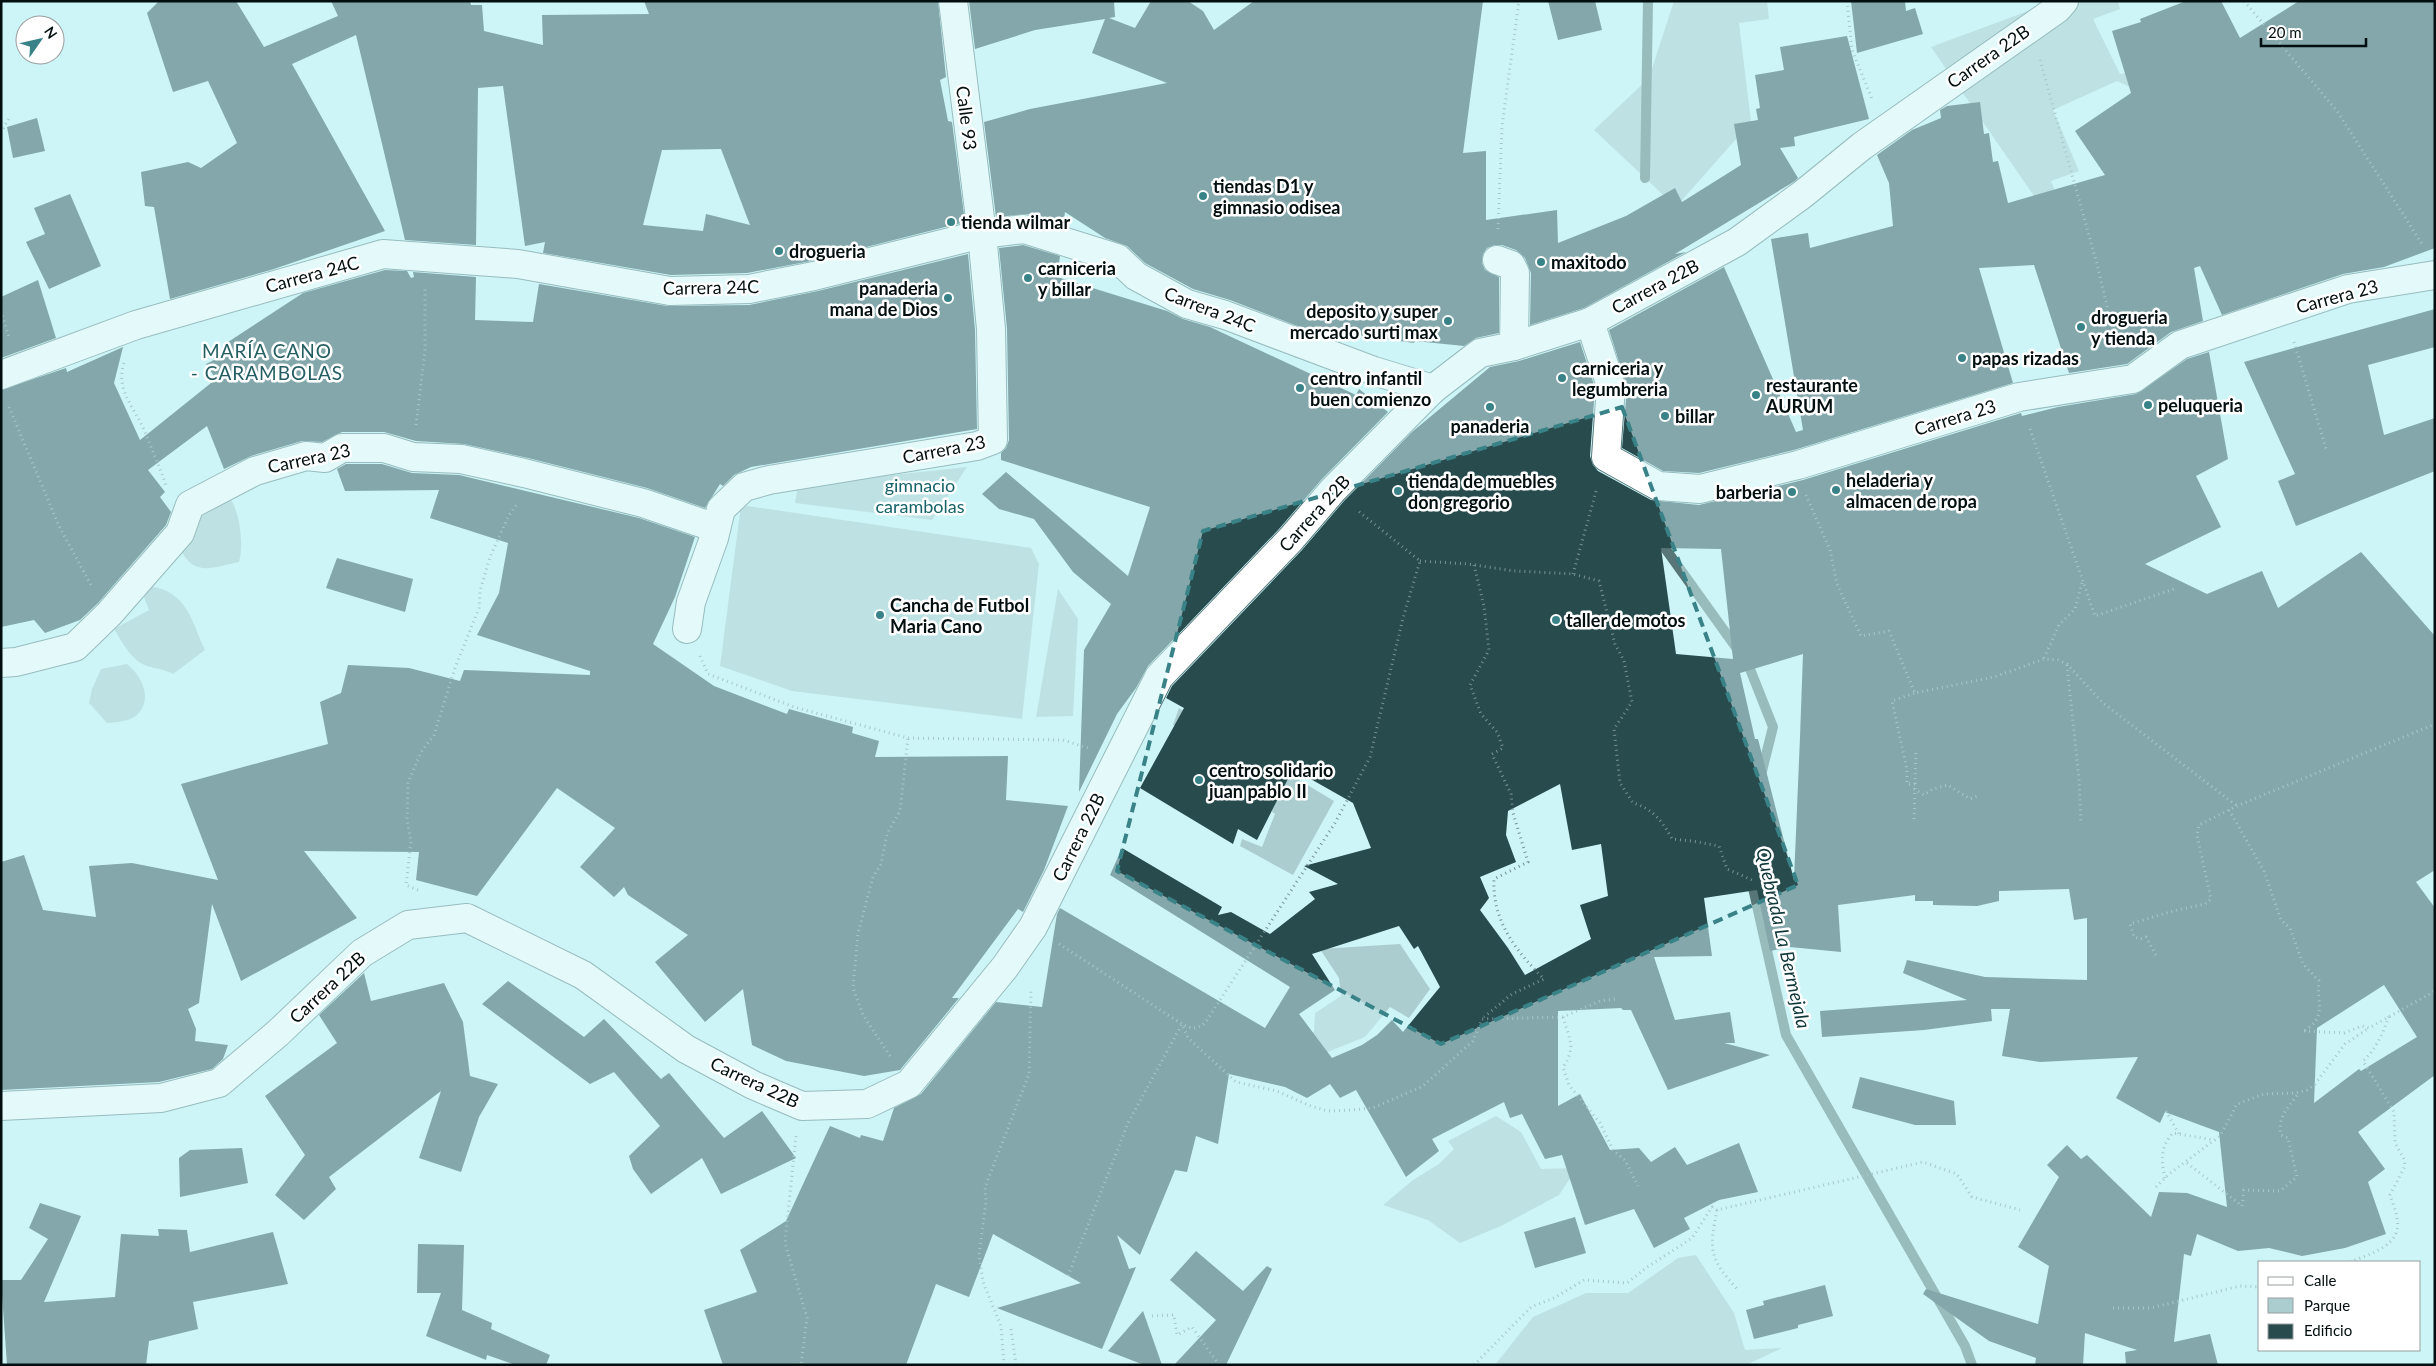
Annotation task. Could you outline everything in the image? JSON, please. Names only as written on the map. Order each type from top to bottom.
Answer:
[{"type":"street","name":"Calle 93","points":[[953,1],[982,234]]},
{"type":"street","name":"Carrera 22B","points":[[1,1106],[161,1098],[194,1091],[219,1082],[278,1033],[362,953],[408,924],[467,918],[583,975],[686,1049],[753,1085],[802,1106],[867,1104],[909,1084],[1005,967],[1033,927],[1160,677],[1290,539],[1333,490],[1433,389],[1480,353],[1514,346],[1590,322],[1737,242],[1884,130],[2057,9],[2064,1]]},
{"type":"street","name":"Carrera 24C","points":[[1,375],[136,325],[383,254],[518,264],[670,291],[749,289],[814,276],[982,234],[1024,229],[1088,247],[1117,258],[1136,276],[1187,304],[1225,315],[1374,371],[1433,389]]},
{"type":"street","name":"Carrera 23","points":[[687,629],[690,602],[704,567],[721,509],[744,487],[769,480],[977,446],[993,440],[991,329],[982,234]]},
{"type":"street","points":[[1497,260],[1511,265],[1516,273],[1514,346]]},
{"type":"street","name":"Carrera 23","points":[[1606,457],[1658,486],[1700,489],[1798,465],[2020,397],[2133,379],[2180,345],[2348,289],[2435,275]]},
{"type":"street","points":[[1590,322],[1610,386],[1606,457]]},
{"type":"street","name":"Carrera 23","points":[[1,663],[16,662],[75,647],[109,614],[180,533],[190,505],[254,470],[306,456],[325,458],[342,448],[384,448],[413,457],[461,459],[643,503],[716,528]]},
{"type":"path","points":[[1497,260],[1502,126],[1519,1]]},
{"type":"path","points":[[1847,1],[1852,50],[1884,130]]},
{"type":"path","points":[[2244,1],[2337,111],[2424,248]]},
{"type":"path","points":[[2032,25],[2053,110],[2098,264],[2110,319],[2133,379]]},
{"type":"path","points":[[1,133],[10,116]]},
{"type":"path","points":[[413,457],[425,351],[424,256]]},
{"type":"path","points":[[2285,310],[2327,452]]},
{"type":"path","points":[[136,325],[135,338],[120,375],[127,400],[155,454],[166,489]]},
{"type":"path","points":[[2020,397],[2095,616],[2174,589]]},
{"type":"path","points":[[8,405],[59,526],[102,608],[109,614]]},
{"type":"path","points":[[1573,574],[1606,457]]},
{"type":"path","points":[[1798,465],[1809,505],[1830,550],[1837,584],[1861,636],[1889,631],[1915,693]]},
{"type":"path","points":[[406,885],[411,842],[407,820],[408,783],[421,752],[434,735],[455,668],[479,608],[480,591],[490,557],[509,515],[522,496],[531,475]]},
{"type":"path","points":[[1333,490],[1420,561],[1474,565],[1514,571],[1573,574],[1599,581],[1615,644],[1624,661],[1632,702],[1614,729],[1620,783],[1633,803],[1646,807],[1663,823],[1672,840],[1692,840],[1719,846],[1727,869],[1752,880]]},
{"type":"path","points":[[1033,927],[1182,1024],[1192,1029],[1198,1028],[1205,1023],[1335,823],[1370,757],[1403,618],[1420,561]]},
{"type":"path","points":[[1182,1024],[1188,1038],[1236,1082],[1277,1091],[1327,1111],[1373,1108],[1423,1086],[1472,1041],[1482,1019],[1512,994],[1544,979],[1523,958],[1504,931],[1496,906],[1494,879],[1528,862],[1513,813],[1511,794],[1492,754],[1503,748],[1497,732],[1481,714],[1470,685],[1489,650],[1484,606],[1474,565]]},
{"type":"path","points":[[2044,658],[2058,625],[2075,610],[2082,582]]},
{"type":"path","points":[[687,629],[708,674],[794,707],[908,738],[1063,740],[1118,757]]},
{"type":"path","points":[[1915,784],[1907,784],[1907,770],[1892,701],[1915,693],[1994,677],[2044,658],[2058,660],[2067,664],[2103,703],[2237,806]]},
{"type":"path","points":[[2067,664],[2081,824]]},
{"type":"path","points":[[2156,955],[2146,937],[2140,939],[2134,937],[2130,924],[2172,911],[2205,904],[2211,899],[2197,828],[2199,825],[2237,806],[2435,724]]},
{"type":"path","points":[[908,738],[900,811],[887,834],[881,864],[873,877],[858,933],[854,988],[862,1015],[909,1084]]},
{"type":"path","points":[[1914,819],[1916,749]]},
{"type":"path","points":[[1914,789],[1924,795],[1933,789],[1948,785],[1970,799],[1976,796]]},
{"type":"path","points":[[2229,810],[2264,871],[2281,920],[2290,928],[2303,964],[2319,981],[2318,992],[2322,1008],[2314,1025],[2304,1031],[2344,1033],[2362,1026],[2369,1028]]},
{"type":"path","points":[[1004,1365],[1002,1326],[983,1282],[979,1255],[986,1202],[985,1187],[1029,1074],[1031,986]]},
{"type":"path","points":[[2187,1163],[2242,1206],[2244,1190],[2280,1191],[2297,1178],[2288,1138],[2281,1135],[2279,1125],[2286,1109],[2300,1092],[2315,1084],[2345,1044],[2389,1016],[2435,991]]},
{"type":"path","points":[[1482,1019],[1563,1017],[1600,1001],[1615,999]]},
{"type":"path","points":[[2352,1261],[2390,1243],[2398,1228],[2397,1217],[2390,1195],[2404,1166],[2404,1159],[2395,1143],[2394,1112],[2363,1061],[2372,1053],[2383,1035],[2389,1016]]},
{"type":"path","points":[[1563,1017],[1572,1047],[1571,1056],[1563,1067],[1569,1085],[1600,1123],[1613,1150],[1624,1160],[1638,1186]]},
{"type":"path","points":[[1068,1276],[1128,1123],[1182,1024]]},
{"type":"path","points":[[2156,1187],[2164,1178],[2215,1140],[2230,1121],[2238,1104],[2264,1094],[2300,1092]]},
{"type":"path","points":[[801,1365],[807,1318],[785,1243],[793,1151],[802,1106]]},
{"type":"path","points":[[2166,1111],[2180,1134]]},
{"type":"path","points":[[2164,1178],[2161,1157],[2166,1141],[2173,1133],[2215,1140]]},
{"type":"path","points":[[1474,1365],[1531,1306],[1554,1298],[1584,1280],[1628,1283],[1646,1268],[1692,1238],[1712,1207],[1717,1210],[1923,1162],[1957,1174],[1972,1198],[2020,1210]]},
{"type":"path","points":[[1717,1210],[1710,1242],[1722,1272],[1736,1289]]},
{"type":"path","points":[[2113,1308],[2151,1308],[2240,1286],[2258,1287]]},
{"type":"path","points":[[1152,1316],[1174,1315],[1177,1335],[1192,1327],[1219,1365]]},
{"type":"path","points":[[1011,1329],[1016,1365]]},
{"type":"highlighted area","points":[[1622,407],[1798,885],[1441,1044],[1117,871],[1203,531]]},
{"type":"green space","points":[[1674,1],[1767,1],[1769,19],[1739,23],[1751,122],[1676,207],[1594,130],[1649,78]]},
{"type":"green space","points":[[2055,1],[2118,1],[2120,9],[2093,19],[2120,74],[2134,72],[2130,87],[2117,81],[2053,110],[2079,171],[2051,181],[2088,274],[1931,47]]},
{"type":"green space","name":"gimnacio carambolas","points":[[967,467],[932,520],[795,503],[798,485]]},
{"type":"green space","points":[[225,500],[231,500],[237,513],[241,539],[239,562],[213,568],[198,567],[186,558],[180,549],[195,515]]},
{"type":"green space","name":"Cancha de Futbol Maria Cano","points":[[741,505],[1031,548],[1039,564],[1022,719],[792,691],[720,666]]},
{"type":"green space","points":[[150,586],[173,594],[187,609],[205,650],[173,674],[139,662],[129,652],[114,629],[149,610],[144,597]]},
{"type":"green space","points":[[1058,589],[1078,619],[1073,716],[1036,717]]},
{"type":"green space","points":[[127,664],[141,681],[144,688],[145,702],[142,709],[134,717],[107,723],[89,703],[92,689],[101,669]]},
{"type":"green space","points":[[1179,708],[1334,801],[1293,875],[1240,846],[1242,839],[1262,847],[1275,814],[1253,796],[1263,771],[1173,725]]},
{"type":"green space","points":[[1400,944],[1430,989],[1409,1018],[1390,1007],[1365,1037],[1305,1061],[1294,1048],[1314,1032],[1315,1013],[1341,996],[1339,978],[1320,949]]},
{"type":"green space","points":[[1496,1116],[1521,1132],[1541,1169],[1577,1168],[1559,1195],[1501,1226],[1460,1243],[1428,1220],[1383,1205],[1413,1180],[1439,1164],[1454,1149],[1448,1141]]},
{"type":"green space","points":[[1696,1255],[1734,1313],[1745,1350],[1782,1348],[1746,1365],[1495,1365],[1533,1317],[1586,1293],[1628,1293],[1678,1258]]},
{"type":"building","points":[[159,1],[236,1],[264,47],[338,16],[331,1],[470,1],[471,5],[482,5],[484,31],[543,45],[542,15],[649,14],[644,1],[938,1],[946,77],[940,80],[948,121],[952,122],[965,222],[811,261],[747,273],[671,275],[543,253],[545,242],[525,246],[503,86],[478,88],[476,245],[405,240],[356,35],[292,64],[385,231],[274,269],[170,299],[154,207],[145,206],[141,172],[188,162],[201,168],[237,143],[208,81],[173,92],[147,13]],"holes":[[[721,149],[750,225],[706,214],[703,231],[643,225],[662,150]]]},
{"type":"building","points":[[969,1],[1114,1],[1115,17],[1109,18],[1135,28],[1151,1],[1188,1],[1203,11],[1214,30],[1254,1],[1483,1],[1463,153],[1486,151],[1486,220],[1557,210],[1558,243],[1626,216],[1675,188],[1682,202],[1741,165],[1734,124],[1758,120],[1756,109],[1760,108],[1755,75],[1784,70],[1780,47],[1847,36],[1869,119],[1794,137],[1795,146],[1780,148],[1798,178],[1795,181],[1675,254],[1686,252],[1584,308],[1530,325],[1531,273],[1525,258],[1516,250],[1502,245],[1487,248],[1483,254],[1482,263],[1485,270],[1499,277],[1499,333],[1476,338],[1464,346],[1415,341],[1414,343],[1300,327],[1230,300],[1193,289],[1145,263],[1127,246],[1105,238],[1065,212],[1063,225],[1028,214],[996,217],[984,122],[1030,109],[1167,83],[1092,53],[1105,19],[1035,30],[975,49]]},
{"type":"building","points":[[1548,1],[1595,1],[1602,30],[1558,40]]},
{"type":"building","points":[[1851,1],[1905,1],[1906,11],[1915,8],[1923,34],[1857,53]]},
{"type":"building","points":[[2186,1],[2221,1],[2240,38],[2299,1],[2435,1],[2435,248],[2384,267],[2343,274],[2222,315],[2200,266],[2194,268],[2203,321],[2171,332],[2127,364],[2069,373],[2034,265],[1979,268],[2013,383],[1794,450],[1699,473],[1663,471],[1622,448],[1627,387],[1609,330],[1724,267],[1796,432],[1803,430],[1771,239],[1808,233],[1810,248],[1893,226],[1889,183],[1877,155],[1912,130],[1941,118],[1940,110],[1947,106],[1980,102],[1984,134],[1989,133],[1993,162],[1998,161],[2008,203],[2105,175],[2075,131],[2131,93],[2112,31],[2141,22],[2140,19]]},
{"type":"building","points":[[37,118],[45,151],[13,158],[7,127]]},
{"type":"building","points":[[70,194],[101,266],[49,289],[26,242],[45,234],[34,208]]},
{"type":"building","points":[[1023,245],[1060,256],[1057,277],[1167,311],[1183,319],[1210,327],[1356,395],[1359,389],[1388,412],[1322,479],[1279,529],[1148,666],[1136,688],[1117,714],[1079,792],[1084,650],[1111,604],[1073,572],[1034,519],[999,509],[982,494],[1006,472],[1128,576],[1150,507],[1001,460],[1001,453],[1006,448],[1009,440],[1007,329],[999,248]]},
{"type":"building","points":[[968,254],[975,330],[977,429],[751,467],[734,475],[723,486],[720,484],[705,508],[647,488],[528,458],[464,444],[416,441],[384,432],[342,432],[322,442],[302,441],[251,456],[224,469],[207,426],[148,470],[165,492],[160,497],[171,512],[166,525],[98,603],[80,620],[45,633],[34,620],[1,627],[1,390],[66,368],[67,372],[123,347],[114,383],[140,440],[216,379],[206,364],[230,352],[225,344],[303,293],[385,270],[407,271],[411,278],[414,277],[413,272],[476,277],[475,320],[533,322],[539,284],[667,306],[749,305],[818,291]]},
{"type":"building","points":[[38,280],[56,338],[1,358],[1,297]]},
{"type":"building","points":[[2435,309],[2435,347],[2368,365],[2384,435],[2435,418],[2435,471],[2296,526],[2278,481],[2295,474],[2244,362]]},
{"type":"building","points":[[1580,342],[1595,388],[1590,456],[1593,465],[1598,471],[1651,500],[1699,505],[1803,480],[2021,413],[2022,416],[2058,407],[2136,394],[2187,359],[2209,352],[2228,459],[2196,476],[2221,527],[2145,564],[2207,594],[2262,571],[2278,608],[2361,552],[2435,636],[2435,870],[2416,882],[2435,908],[2435,1075],[2358,1132],[2385,1169],[2368,1182],[2386,1234],[2345,1248],[2302,1256],[2269,1248],[2238,1251],[2197,1234],[2191,1256],[2184,1254],[2174,1342],[2210,1334],[2218,1365],[2126,1365],[2125,1352],[2137,1350],[2085,1333],[2083,1365],[2035,1365],[2036,1358],[1989,1341],[1923,1294],[1926,1289],[2038,1324],[2049,1266],[2018,1247],[2059,1177],[2047,1165],[2067,1145],[2081,1159],[2087,1155],[2151,1217],[2159,1192],[2187,1193],[2227,1207],[2219,1132],[2165,1112],[2160,1123],[2116,1098],[2138,1057],[2040,1062],[2002,1056],[2010,1009],[1991,1009],[1992,1021],[1924,1030],[1822,1037],[1820,1011],[1967,1000],[1903,973],[1907,960],[1985,977],[2087,980],[2087,918],[2074,920],[2069,889],[1999,891],[1999,901],[1977,906],[1933,905],[1933,901],[1915,901],[1915,895],[1838,905],[1841,952],[1790,947],[1770,951],[1757,890],[1704,898],[1712,956],[1654,957],[1675,1020],[1730,1012],[1735,1043],[1724,1043],[1770,1055],[1668,1090],[1631,1010],[1623,1010],[1621,1008],[1558,1011],[1558,1106],[1580,1094],[1610,1150],[1639,1148],[1651,1162],[1675,1147],[1687,1165],[1739,1143],[1758,1192],[1719,1200],[1684,1218],[1690,1229],[1654,1248],[1634,1209],[1585,1225],[1562,1155],[1545,1159],[1522,1114],[1510,1118],[1504,1102],[1432,1139],[1439,1151],[1406,1177],[1356,1090],[1340,1098],[1330,1084],[1307,1098],[1285,1087],[1229,1074],[1218,1144],[1196,1136],[1187,1172],[1175,1170],[1140,1255],[1117,1235],[1129,1269],[1136,1267],[1102,1349],[997,1308],[1081,1283],[993,1234],[969,1297],[936,1284],[906,1365],[723,1365],[704,1310],[757,1292],[740,1250],[786,1221],[830,1126],[860,1138],[861,1135],[883,1141],[894,1108],[921,1094],[996,1002],[1042,1007],[1057,914],[1060,908],[1265,1028],[1290,987],[1110,875],[1122,848],[1222,907],[1218,915],[1231,912],[1270,934],[1315,899],[1309,892],[1338,884],[1304,866],[1371,848],[1353,803],[1293,769],[1257,840],[1238,829],[1233,844],[1140,788],[1184,708],[1166,698],[1172,686],[1302,550],[1344,501],[1412,432],[1490,367],[1519,361]],"holes":[[[1661,548],[1721,549],[1733,659],[1676,654]],[[1803,654],[1794,880],[1758,739],[1755,739],[1740,673]],[[1560,784],[1572,850],[1601,844],[1608,896],[1580,905],[1591,939],[1525,975],[1480,910],[1489,898],[1480,877],[1516,862],[1506,835],[1508,811]],[[1399,926],[1414,949],[1418,946],[1440,987],[1403,1032],[1392,1020],[1377,1035],[1362,1045],[1332,1058],[1299,1014],[1335,990],[1312,954]],[[2384,985],[2417,1037],[2361,1071],[2359,1069],[2314,1103],[2317,1028]]]},
{"type":"building","points":[[346,464],[382,464],[412,473],[459,475],[639,518],[695,537],[675,597],[653,644],[714,686],[787,714],[789,709],[853,727],[852,733],[879,741],[875,757],[1008,756],[1006,800],[1068,806],[1044,870],[1023,912],[1018,909],[952,998],[959,998],[900,1070],[864,1076],[786,1061],[752,1045],[743,989],[705,1022],[655,962],[688,935],[628,895],[624,887],[614,897],[580,867],[615,828],[557,788],[477,896],[416,880],[419,852],[304,851],[357,918],[241,981],[212,904],[199,1003],[188,1009],[196,1029],[195,1041],[228,1045],[223,1059],[212,1069],[159,1082],[1,1090],[1,862],[24,855],[43,910],[96,917],[89,866],[132,863],[218,880],[181,784],[328,744],[320,702],[341,693],[348,665],[409,668],[460,681],[464,670],[590,675],[590,671],[477,635],[499,593],[508,543],[430,518],[439,490],[345,491],[337,469]]},
{"type":"building","points":[[337,558],[413,579],[405,612],[326,588]]},
{"type":"building","points":[[364,973],[371,1001],[444,983],[463,1022],[470,1076],[498,1084],[479,1117],[461,1172],[419,1158],[441,1091],[329,1177],[336,1189],[304,1220],[275,1195],[305,1155],[265,1096],[337,1043],[319,1015]]},
{"type":"building","points":[[508,981],[584,1037],[604,1019],[661,1079],[669,1073],[724,1138],[762,1111],[796,1158],[721,1194],[702,1158],[651,1194],[633,1169],[629,1156],[660,1126],[614,1072],[590,1084],[482,1004]]},
{"type":"building","points":[[1860,1077],[1954,1101],[1956,1125],[1915,1125],[1852,1108]]},
{"type":"building","points":[[242,1148],[248,1183],[180,1197],[179,1158],[190,1150]]},
{"type":"building","points":[[40,1203],[81,1216],[44,1302],[115,1297],[121,1234],[159,1236],[158,1229],[187,1230],[190,1252],[273,1232],[288,1284],[193,1302],[198,1329],[149,1341],[146,1365],[7,1365],[1,1280],[21,1280],[48,1239],[29,1228]]},
{"type":"building","points":[[1575,1217],[1586,1253],[1535,1268],[1524,1232]]},
{"type":"building","points":[[418,1244],[464,1245],[462,1310],[492,1323],[491,1329],[550,1355],[546,1365],[516,1365],[487,1355],[486,1360],[426,1336],[441,1293],[417,1293]]},
{"type":"building","points":[[1196,1251],[1243,1291],[1267,1266],[1272,1269],[1226,1365],[1174,1365],[1216,1320],[1170,1280]]},
{"type":"building","points":[[1825,1285],[1833,1316],[1798,1325],[1798,1328],[1754,1339],[1746,1310],[1764,1305],[1763,1301]]},
{"type":"building","points":[[1143,1311],[1162,1365],[1144,1365],[1108,1351]]},
{"type":"waterway","name":"Quebrada La Bermejala","points":[[1645,178],[1648,1]]},
{"type":"waterway","name":"Quebrada La Bermejala","points":[[1657,537],[1748,664],[1773,727],[1761,775]]},
{"type":"waterway","name":"Quebrada La Bermejala","points":[[1751,879],[1786,1035],[1965,1346],[1972,1365]]},
{"type":"place","name":"tiendas D1 y gimnasio odisea","points":[[1203,196]]},
{"type":"place","name":"tienda wilmar","points":[[951,222]]},
{"type":"place","name":"drogueria","points":[[779,251]]},
{"type":"place","name":"maxitodo","points":[[1541,262]]},
{"type":"place","name":"carniceria y billar","points":[[1028,278]]},
{"type":"place","name":"panaderia mana de Dios","points":[[948,298]]},
{"type":"place","name":"deposito y super mercado surti max","points":[[1448,321]]},
{"type":"place","name":"drogueria y tienda","points":[[2081,327]]},
{"type":"place","name":"papas rizadas","points":[[1962,358]]},
{"type":"place","name":"carniceria y legumbreria","points":[[1562,378]]},
{"type":"place","name":"centro infantil buen comienzo","points":[[1300,388]]},
{"type":"place","name":"restaurante AURUM","points":[[1756,395]]},
{"type":"place","name":"peluqueria","points":[[2148,405]]},
{"type":"place","name":"panaderia","points":[[1490,407]]},
{"type":"place","name":"billar","points":[[1665,416]]},
{"type":"place","name":"heladeria y almacen de ropa","points":[[1836,490]]},
{"type":"place","name":"tienda de muebles don gregorio","points":[[1398,491]]},
{"type":"place","name":"barberia","points":[[1792,492]]},
{"type":"place","name":"Cancha de Futbol Maria Cano","points":[[880,615]]},
{"type":"place","name":"taller de motos","points":[[1556,620]]},
{"type":"place","name":"centro solidario juan pablo II","points":[[1199,780]]},
{"type":"district","name":"MARÍA CANO - CARAMBOLAS","points":[[267,361]]}]
